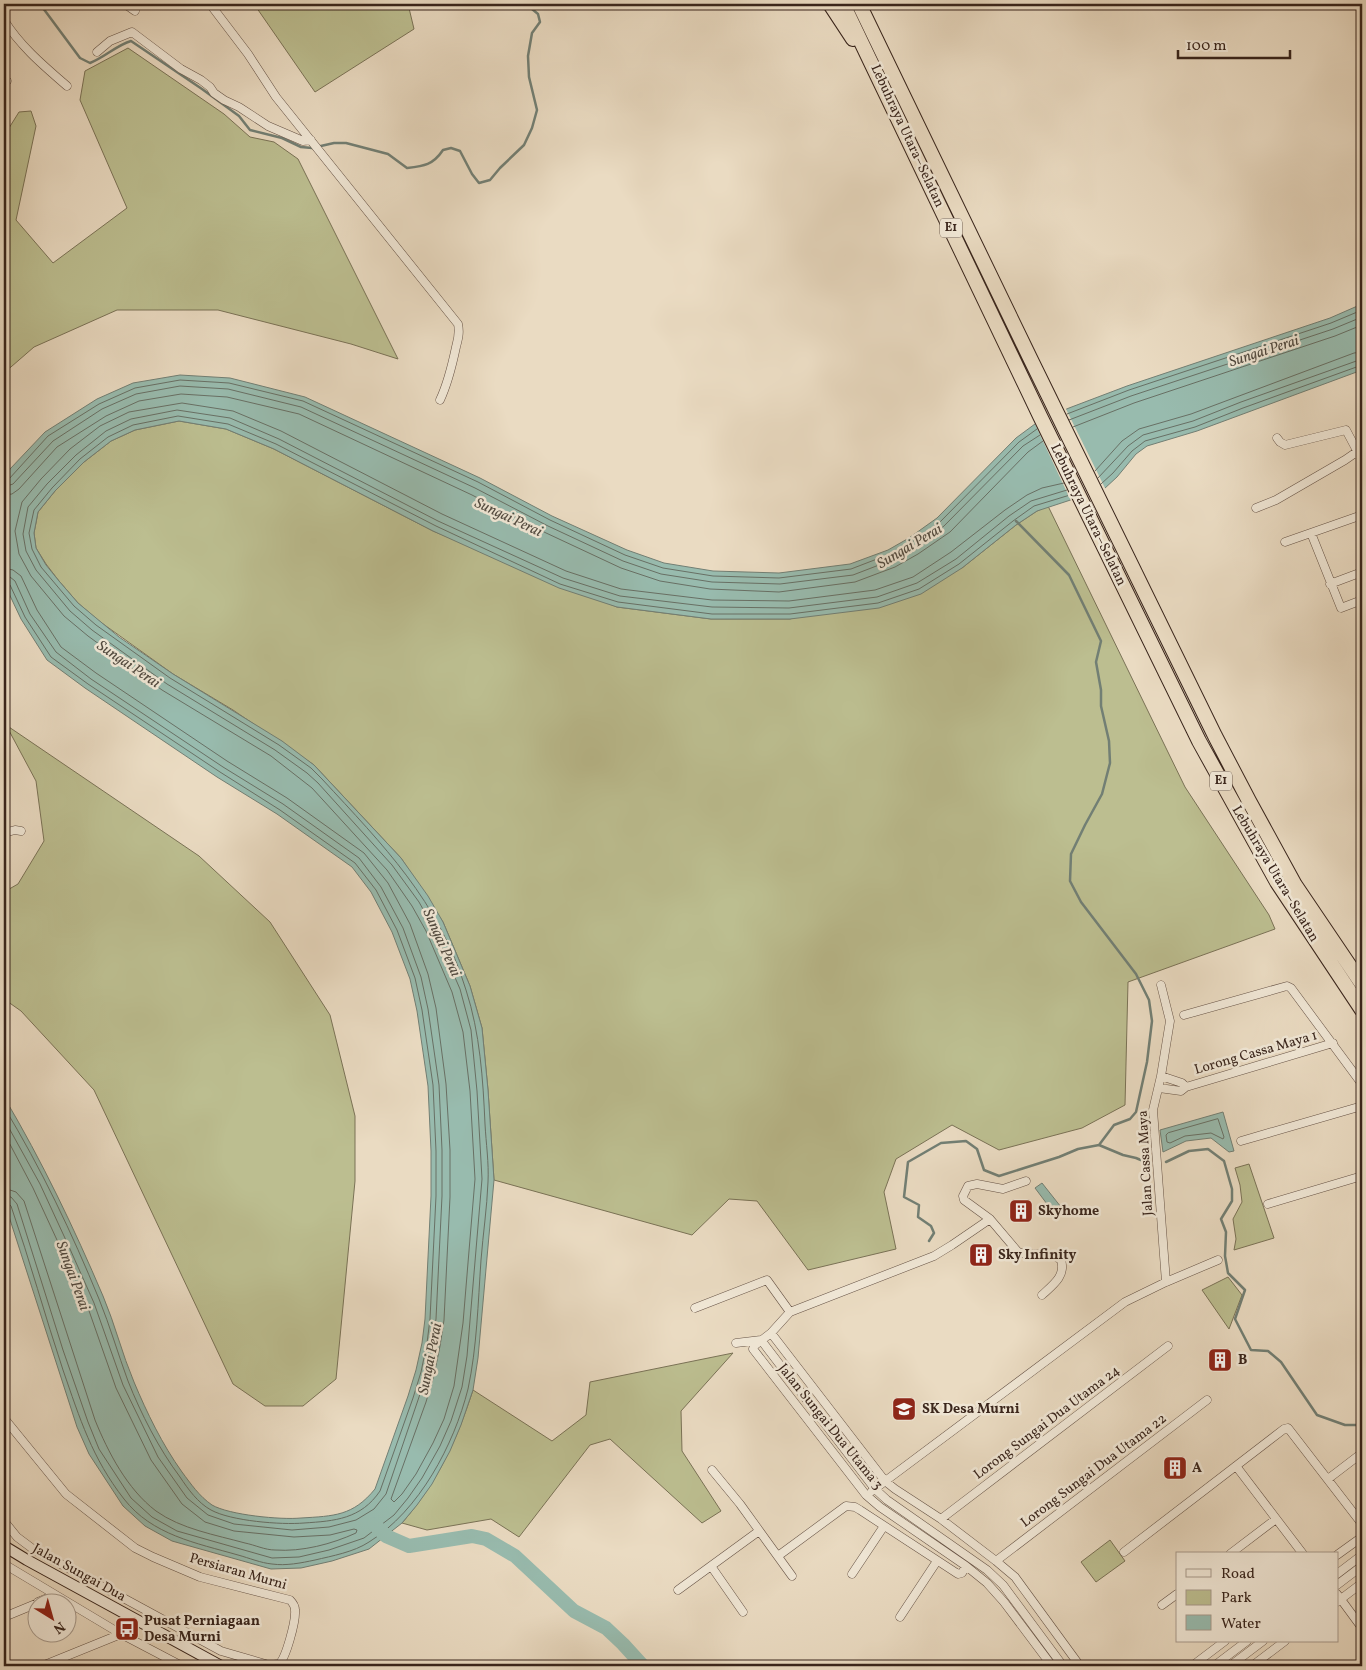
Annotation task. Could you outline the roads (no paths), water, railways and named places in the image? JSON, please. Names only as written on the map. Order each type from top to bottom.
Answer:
[{"type":"highway","points":[[830,4],[886,90]]},
{"type":"highway","name":"Lebuhraya Utara–Selatan","points":[[843,4],[1198,741],[1272,874],[1362,1010]]},
{"type":"highway","name":"Lebuhraya Utara–Selatan","points":[[859,4],[1215,736],[1296,885],[1362,984]]},
{"type":"main road","name":"Jalan Sungai Dua","points":[[4,1546],[221,1666]]},
{"type":"street","points":[[125,4],[135,11]]},
{"type":"street","points":[[210,4],[248,54],[276,97],[458,324],[460,333],[454,361],[440,400]]},
{"type":"street","points":[[4,20],[40,63],[67,86]]},
{"type":"street","points":[[97,52],[110,41],[132,32],[182,69],[201,80],[224,100],[239,107],[268,126],[312,142]]},
{"type":"street","points":[[1277,438],[1285,445],[1346,430],[1362,460]]},
{"type":"street","points":[[1256,508],[1276,500],[1358,451]]},
{"type":"street","points":[[1285,542],[1362,515]]},
{"type":"street","points":[[1311,533],[1341,608],[1362,600]]},
{"type":"street","points":[[1330,584],[1362,572]]},
{"type":"street","points":[[4,833],[15,830],[21,831]]},
{"type":"street","name":"Jalan Cassa Maya","points":[[1161,985],[1170,1021],[1159,1088],[1153,1110],[1166,1282]]},
{"type":"street","points":[[1184,1015],[1287,986],[1291,988],[1362,1084]]},
{"type":"street","name":"Lorong Cassa Maya 1","points":[[1159,1088],[1181,1091],[1186,1087],[1333,1043]]},
{"type":"street","name":"Lorong Cassa Maya 1","points":[[1161,1076],[1182,1083],[1186,1087]]},
{"type":"street","points":[[1241,1141],[1362,1106]]},
{"type":"street","points":[[1268,1204],[1362,1176]]},
{"type":"street","points":[[1026,1180],[1003,1189],[977,1184],[968,1186],[963,1196],[964,1200],[990,1219],[1018,1252],[1023,1254],[1051,1254],[1061,1260],[1063,1266],[1059,1279],[1042,1295]]},
{"type":"street","points":[[736,1343],[761,1340],[790,1312],[934,1256],[990,1219]]},
{"type":"street","points":[[866,1495],[1124,1302],[1218,1260]]},
{"type":"street","points":[[695,1308],[767,1280],[790,1312]]},
{"type":"street","points":[[771,1332],[885,1481],[941,1519],[1014,1577],[1080,1666]]},
{"type":"street","name":"Jalan Sungai Dua Utama 3","points":[[1052,1666],[1004,1602],[987,1583],[866,1495],[754,1351],[754,1346],[761,1340],[875,1489],[887,1500],[987,1570],[1002,1586],[1063,1666]]},
{"type":"street","name":"Lorong Sungai Dua Utama 24","points":[[941,1519],[1168,1346]]},
{"type":"street","name":"Lorong Sungai Dua Utama 22","points":[[996,1561],[1206,1403],[1207,1400]]},
{"type":"street","name":"Persiaran Murni","points":[[4,1418],[66,1494],[130,1544],[152,1558],[200,1577],[286,1597],[290,1600],[294,1607],[295,1619],[284,1659],[279,1664],[269,1665],[221,1650],[25,1545],[4,1521]]},
{"type":"street","points":[[1124,1552],[1284,1429],[1288,1428],[1362,1524]]},
{"type":"street","points":[[1328,1479],[1362,1453]]},
{"type":"street","points":[[1236,1466],[1302,1552]]},
{"type":"street","points":[[712,1470],[740,1504],[792,1576]]},
{"type":"street","points":[[778,1556],[846,1506],[855,1507],[958,1574],[962,1573],[966,1566]]},
{"type":"street","points":[[1233,1552],[1276,1518]]},
{"type":"street","points":[[852,1574],[884,1526]]},
{"type":"street","points":[[678,1590],[759,1531]]},
{"type":"street","points":[[1338,1555],[1362,1536]]},
{"type":"street","points":[[23,1558],[25,1545]]},
{"type":"street","points":[[23,1558],[33,1549]]},
{"type":"street","points":[[1338,1573],[1362,1555]]},
{"type":"street","points":[[900,1617],[937,1561]]},
{"type":"street","points":[[4,1564],[50,1592]]},
{"type":"street","points":[[711,1566],[744,1612]]},
{"type":"street","points":[[1338,1585],[1362,1566]]},
{"type":"street","points":[[1362,1583],[1338,1599],[1362,1628]]},
{"type":"street","points":[[1162,1605],[1176,1595]]},
{"type":"street","points":[[4,1618],[28,1607]]},
{"type":"street","points":[[78,1609],[182,1666]]},
{"type":"street","points":[[1037,1646],[1050,1627]]},
{"type":"street","points":[[42,1666],[121,1634]]},
{"type":"street","points":[[1192,1666],[1224,1642],[1231,1653]]},
{"type":"street","points":[[1214,1666],[1246,1642]]},
{"type":"street","points":[[1230,1666],[1262,1642]]},
{"type":"street","points":[[1252,1666],[1285,1642]]},
{"type":"water","name":"Sungai Perai","points":[[1362,304],[1362,370],[1197,431],[1147,446],[1136,454],[1104,489],[1037,511],[1016,525],[962,568],[921,594],[879,608],[790,619],[711,619],[617,607],[559,588],[433,531],[274,449],[226,429],[179,421],[135,430],[111,441],[84,462],[55,491],[38,512],[34,533],[36,548],[46,565],[78,603],[119,637],[173,674],[282,741],[314,765],[401,858],[428,896],[443,922],[470,986],[482,1028],[494,1180],[478,1358],[473,1390],[450,1451],[432,1484],[402,1523],[369,1549],[332,1561],[301,1568],[271,1569],[172,1541],[145,1526],[123,1506],[89,1454],[77,1427],[4,1201],[4,1097],[69,1220],[107,1307],[139,1394],[155,1428],[182,1472],[203,1498],[220,1509],[242,1514],[292,1518],[342,1513],[351,1510],[367,1498],[375,1489],[408,1396],[422,1343],[425,1319],[431,1196],[428,1086],[417,1011],[410,979],[392,932],[371,892],[352,867],[277,814],[217,777],[85,688],[47,660],[21,619],[4,583],[4,479],[10,469],[45,432],[97,399],[133,383],[180,375],[230,378],[305,397],[480,478],[552,516],[627,550],[664,563],[713,571],[779,573],[850,564],[888,550],[909,538],[937,518],[1016,438],[1039,421],[1127,386],[1330,318]]},
{"type":"water","points":[[1223,1112],[1234,1151],[1229,1152],[1211,1138],[1186,1141],[1163,1152],[1160,1130]]},
{"type":"water","points":[[1042,1183],[1061,1207],[1053,1212],[1035,1188]]},
{"type":"waterway","points":[[40,4],[80,58],[90,63],[131,41],[239,116],[250,130],[282,138],[301,147],[312,148],[334,143],[346,143],[388,154],[407,168],[428,164],[436,159],[443,150],[451,148],[460,151],[479,183],[490,180],[524,145],[532,128],[537,110],[529,77],[528,56],[532,33],[540,22],[538,14],[526,4]]},
{"type":"waterway","points":[[929,1241],[934,1233],[931,1226],[918,1217],[919,1205],[904,1197],[908,1162],[941,1143],[966,1141],[977,1149],[984,1170],[999,1176],[1078,1149],[1099,1145],[1114,1125],[1130,1119],[1136,1112],[1147,1062],[1152,1021],[1149,1000],[1136,974],[1081,902],[1070,881],[1071,854],[1102,794],[1110,763],[1109,741],[1101,706],[1101,690],[1096,662],[1101,641],[1069,575],[1016,521]]},
{"type":"waterway","points":[[1099,1145],[1148,1163]]},
{"type":"waterway","points":[[1166,1162],[1189,1151],[1208,1149],[1224,1161],[1232,1189],[1232,1201],[1221,1219],[1226,1232],[1225,1256],[1228,1273],[1245,1290],[1235,1319],[1251,1350],[1268,1351],[1281,1362],[1317,1415],[1345,1425],[1362,1425]]},
{"type":"waterway","points":[[374,1524],[386,1536],[409,1546],[472,1536],[486,1539],[515,1556],[574,1611],[606,1628],[643,1666]]},
{"type":"place","name":"Skyhome","points":[[1021,1211]]},
{"type":"place","name":"Sky Infinity","points":[[981,1255]]},
{"type":"place","name":"B","points":[[1220,1360]]},
{"type":"place","name":"SK Desa Murni","points":[[904,1409]]},
{"type":"place","name":"A","points":[[1175,1468]]},
{"type":"place","name":"Pusat Perniagaan Desa Murni","points":[[127,1629]]}]
